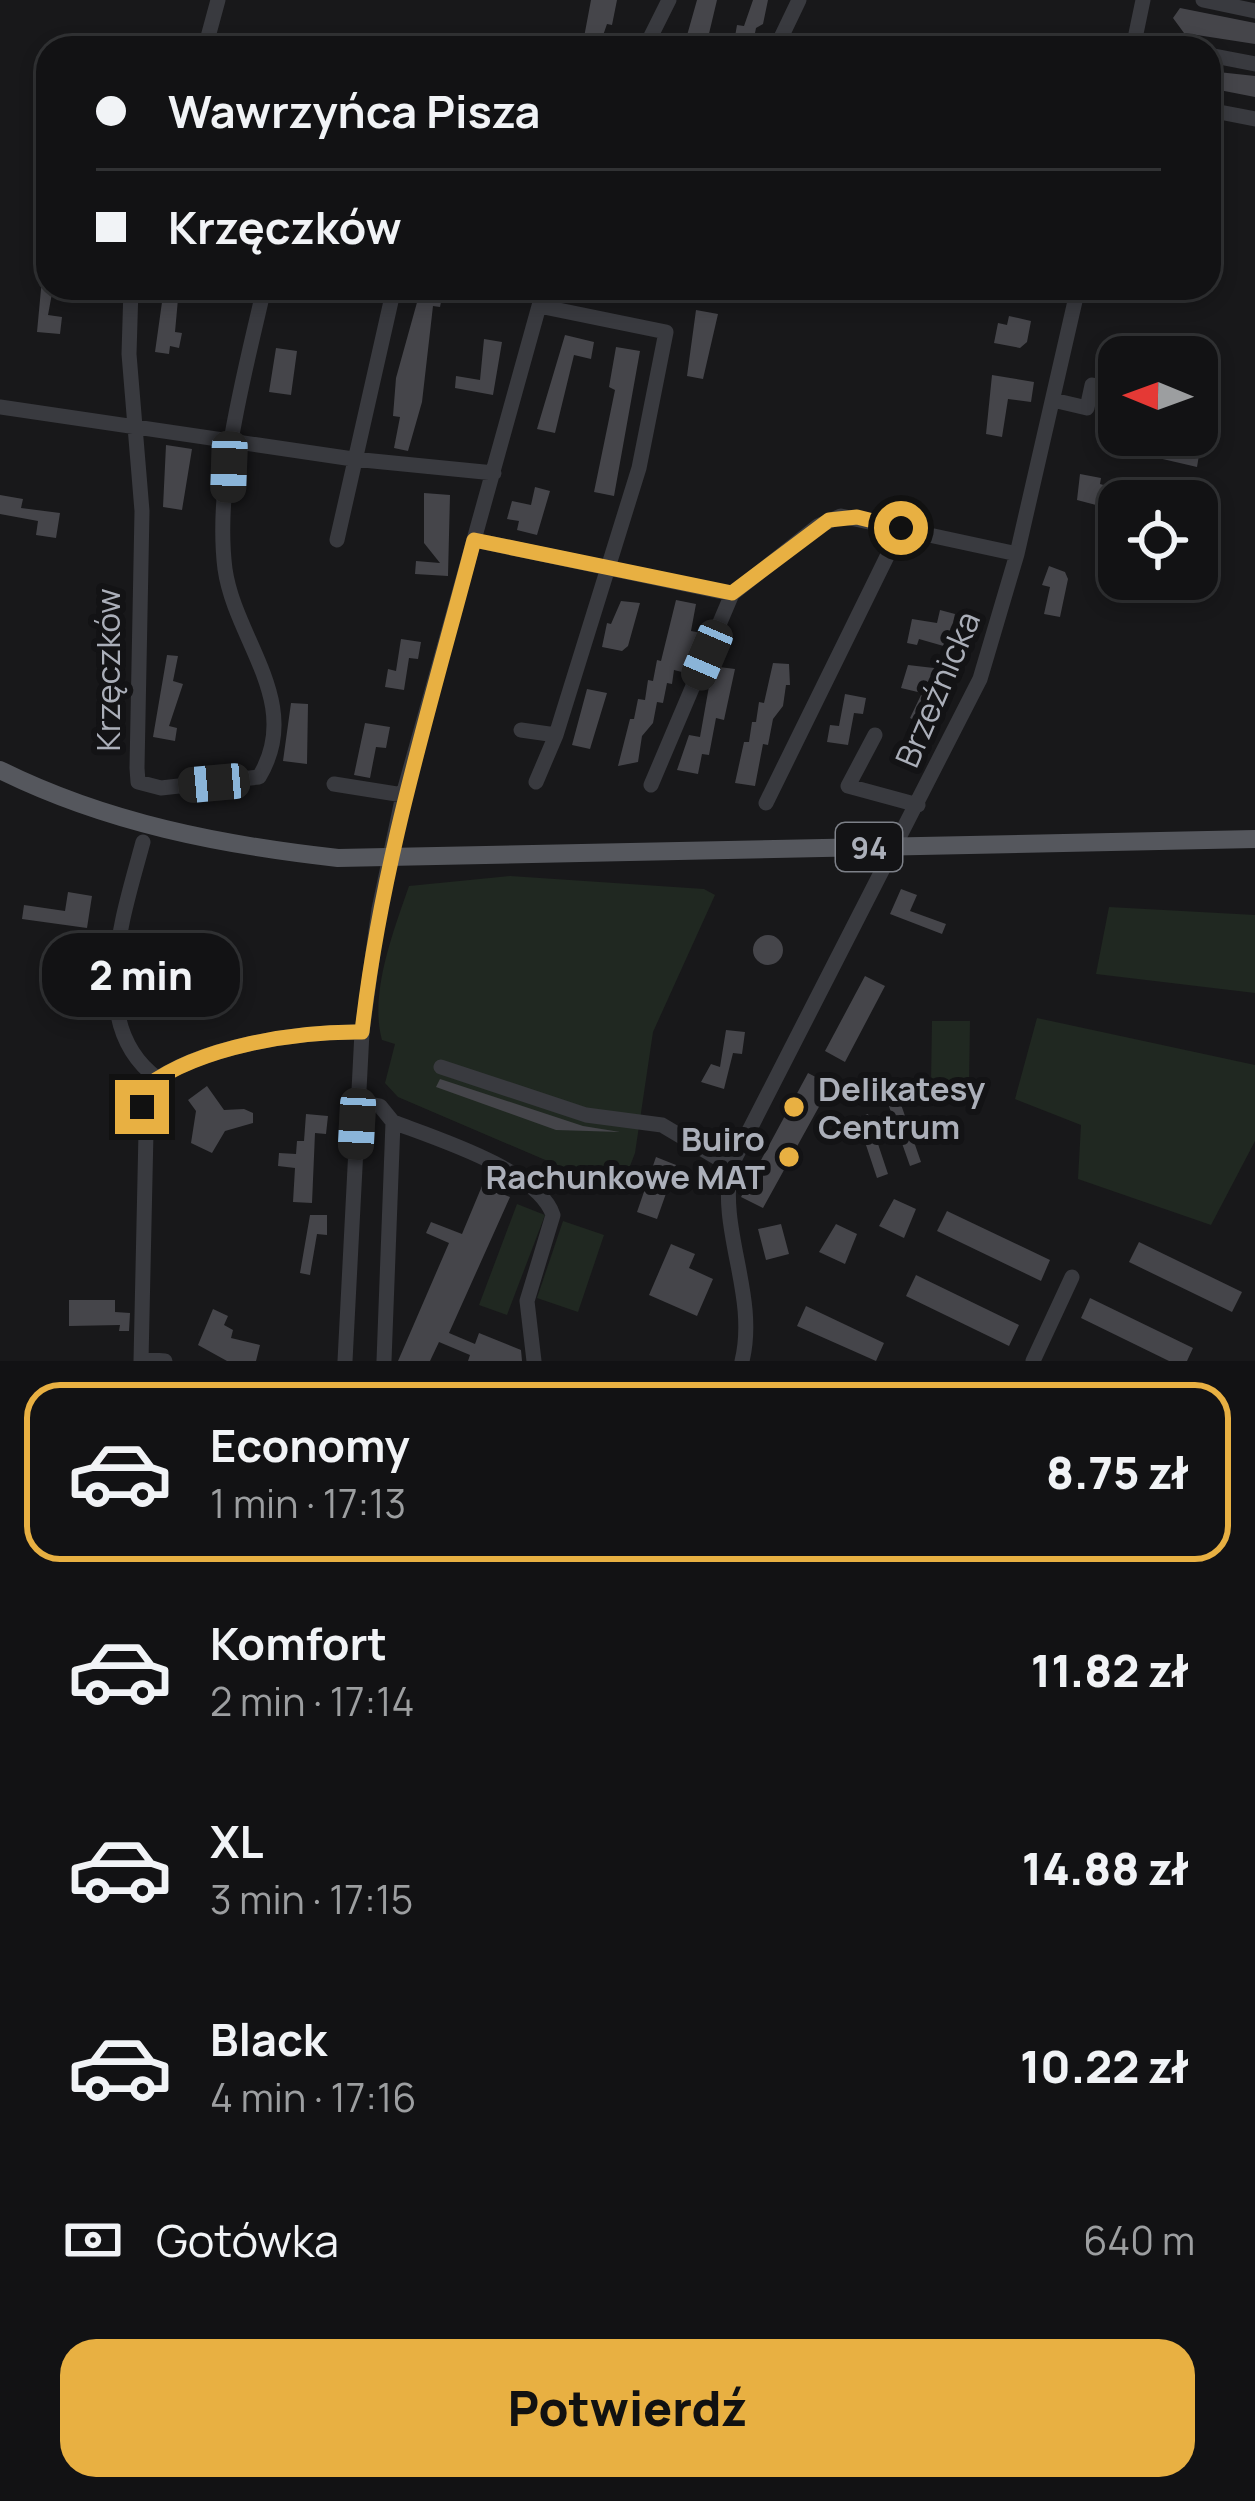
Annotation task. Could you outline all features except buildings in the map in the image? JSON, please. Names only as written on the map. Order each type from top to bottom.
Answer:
[{"type":"main road","name":"94","points":[[0,770],[130,821],[238,847],[357,859],[1255,839]]},
{"type":"street","points":[[208,36],[218,0]]},
{"type":"street","points":[[640,36],[657,0]]},
{"type":"street","points":[[652,36],[669,0]]},
{"type":"street","points":[[782,36],[799,0]]},
{"type":"street","points":[[1135,36],[1143,0]]},
{"type":"street","points":[[1203,0],[1255,11]]},
{"type":"street","points":[[1221,57],[1255,64]]},
{"type":"street","points":[[1221,112],[1255,118]]},
{"type":"street","name":"Krzęczków","points":[[130,300],[128,354],[142,511],[137,768],[138,782],[148,786],[243,780],[260,777],[267,765],[274,718],[272,692],[229,588],[224,547],[230,438]]},
{"type":"street","points":[[230,438],[261,300]]},
{"type":"street","points":[[337,540],[391,300]]},
{"type":"street","points":[[345,1361],[362,1032],[379,909],[402,799],[541,300]]},
{"type":"street","name":"Brzeźnicka","points":[[748,1359],[747,1320],[729,1206],[731,1166],[980,679],[1017,554],[1075,300]]},
{"type":"street","points":[[536,782],[556,735],[639,468],[666,332],[539,306]]},
{"type":"street","points":[[1053,400],[1087,407],[1091,386],[1098,388]]},
{"type":"street","points":[[0,407],[353,459],[494,473]]},
{"type":"street","points":[[651,785],[732,593],[829,520],[857,517],[1017,554]]},
{"type":"street","points":[[766,802],[901,528]]},
{"type":"street","points":[[474,540],[732,593]]},
{"type":"street","points":[[520,730],[556,735]]},
{"type":"street","points":[[874,735],[848,786],[918,806]]},
{"type":"street","points":[[334,784],[402,799]]},
{"type":"street","points":[[143,842],[127,902],[114,1008],[134,1061],[158,1078]]},
{"type":"street","points":[[165,1361],[141,1360],[146,1302],[142,1107],[147,1086],[158,1078],[305,1031],[362,1032]]},
{"type":"street","points":[[441,1067],[586,1115],[662,1125],[731,1166]]},
{"type":"street","points":[[358,1102],[380,1106],[393,1122],[509,1171],[549,1204],[553,1215],[527,1301],[534,1361]]},
{"type":"street","points":[[384,1361],[393,1122]]},
{"type":"street","points":[[1033,1361],[1072,1276]]},
{"type":"shaded area","points":[[510,876],[704,889],[715,895],[653,1032],[635,1153],[620,1192],[398,1097],[385,1083],[395,1044],[382,1040],[381,982],[409,886]]},
{"type":"shaded area","points":[[1109,907],[1255,915],[1255,993],[1096,974]]},
{"type":"shaded area","points":[[1037,1018],[1255,1065],[1255,1141],[1211,1225],[1078,1179],[1081,1125],[1015,1099]]},
{"type":"shaded area","points":[[932,1021],[970,1021],[969,1084],[931,1083]]},
{"type":"shaded area","points":[[517,1204],[545,1215],[507,1315],[479,1305]]},
{"type":"shaded area","points":[[563,1221],[604,1235],[578,1312],[537,1298]]},
{"type":"place","name":"Delikatesy Centrum","points":[[794,1107]]},
{"type":"place","name":"Buiro Rachunkowe MAT","points":[[789,1157]]},
{"type":"route","points":[[142,1107],[147,1086],[160,1076],[243,1047],[305,1031],[362,1032],[379,909],[401,803],[474,540],[732,593],[829,520],[857,517],[901,528]]}]
